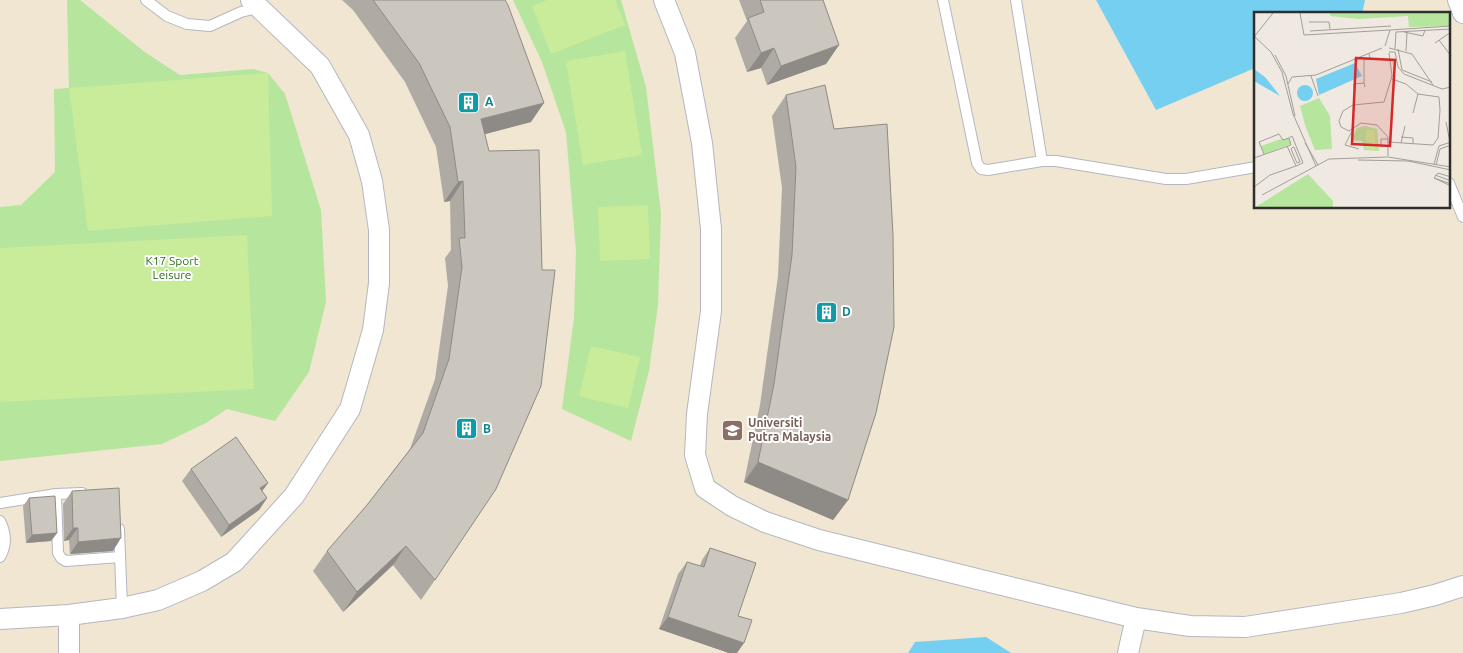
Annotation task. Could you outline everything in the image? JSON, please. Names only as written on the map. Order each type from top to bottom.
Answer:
[{"type":"street","points":[[664,0],[685,53],[702,143],[711,229],[711,311],[697,414],[695,455],[706,488],[732,506],[765,522],[818,540],[1136,618],[1190,626],[1245,627],[1401,603],[1463,586]]},
{"type":"street","points":[[1458,0],[1463,13]]},
{"type":"street","points":[[0,618],[69,615],[122,608],[158,600],[202,581],[234,562],[294,496],[350,409],[373,330],[378,283],[379,230],[372,181],[359,135],[320,66],[256,4]]},
{"type":"street","points":[[69,615],[69,653]]},
{"type":"street","points":[[1128,653],[1136,618]]},
{"type":"lane","points":[[146,0],[167,16],[187,24],[210,26],[256,4]]},
{"type":"lane","points":[[943,0],[977,163],[981,169],[988,170],[1042,161],[1056,161],[1166,179],[1186,179],[1254,167]]},
{"type":"lane","points":[[1016,0],[1042,161]]},
{"type":"lane","points":[[1450,185],[1463,217]]},
{"type":"lane","points":[[0,503],[56,494],[92,492]]},
{"type":"lane","points":[[56,494],[58,552],[61,558],[66,561],[120,557]]},
{"type":"lane","points":[[118,517],[122,608]]},
{"type":"lane","points":[[0,521],[4,529],[5,540],[0,557]]},
{"type":"shaded area","name":"Universiti Putra Malaysia","points":[[0,0],[1463,0],[1463,653],[0,653]]},
{"type":"green space","name":"K17 Sport Leisure","points":[[67,0],[80,0],[146,53],[180,75],[253,69],[268,73],[285,94],[321,210],[326,302],[309,372],[275,421],[227,409],[206,423],[162,444],[0,461],[0,207],[21,205],[55,172],[54,89],[69,88]]},
{"type":"green space","points":[[513,0],[621,0],[646,87],[661,213],[658,305],[649,371],[631,441],[562,409],[574,318],[576,251],[566,132],[542,62]]},
{"type":"green space","points":[[547,0],[615,0],[625,25],[551,54],[532,6]]},
{"type":"green space","points":[[625,51],[642,155],[583,165],[566,61]]},
{"type":"green space","points":[[268,73],[272,216],[88,231],[69,88]]},
{"type":"green space","points":[[648,205],[650,259],[600,261],[598,207]]},
{"type":"green space","points":[[247,235],[254,389],[0,402],[0,248]]},
{"type":"green space","points":[[591,346],[640,357],[628,408],[579,396]]},
{"type":"water","points":[[1096,0],[1365,0],[1362,12],[1254,12],[1254,68],[1156,110]]},
{"type":"water","points":[[986,637],[1011,653],[908,653],[915,642]]},
{"type":"building","points":[[373,0],[505,0],[544,103],[481,119],[489,151],[539,150],[542,270],[555,270],[541,386],[496,489],[435,580],[406,546],[357,592],[327,551],[367,505],[423,433],[449,359],[462,267],[459,238],[465,238],[463,181],[458,182],[450,127],[419,63]]},
{"type":"building","points":[[760,0],[823,0],[839,45],[781,66],[774,48],[761,53],[748,18],[764,12]]},
{"type":"building","name":"D","points":[[825,85],[834,129],[887,124],[893,235],[894,327],[876,413],[848,500],[758,462],[774,384],[792,255],[796,167],[786,95]]},
{"type":"building","points":[[236,437],[268,483],[260,488],[267,498],[229,525],[191,469]]},
{"type":"building","points":[[119,488],[121,538],[78,542],[78,528],[73,528],[72,491]]},
{"type":"building","points":[[55,496],[57,533],[32,535],[29,498]]},
{"type":"building","points":[[710,548],[756,563],[738,616],[752,620],[744,643],[668,617],[687,562],[704,567]]},
{"type":"place","name":"A","points":[[469,102]]},
{"type":"place","name":"D","points":[[826,312]]},
{"type":"place","name":"B","points":[[467,429]]},
{"type":"place","name":"Universiti Putra Malaysia","points":[[732,430]]}]
